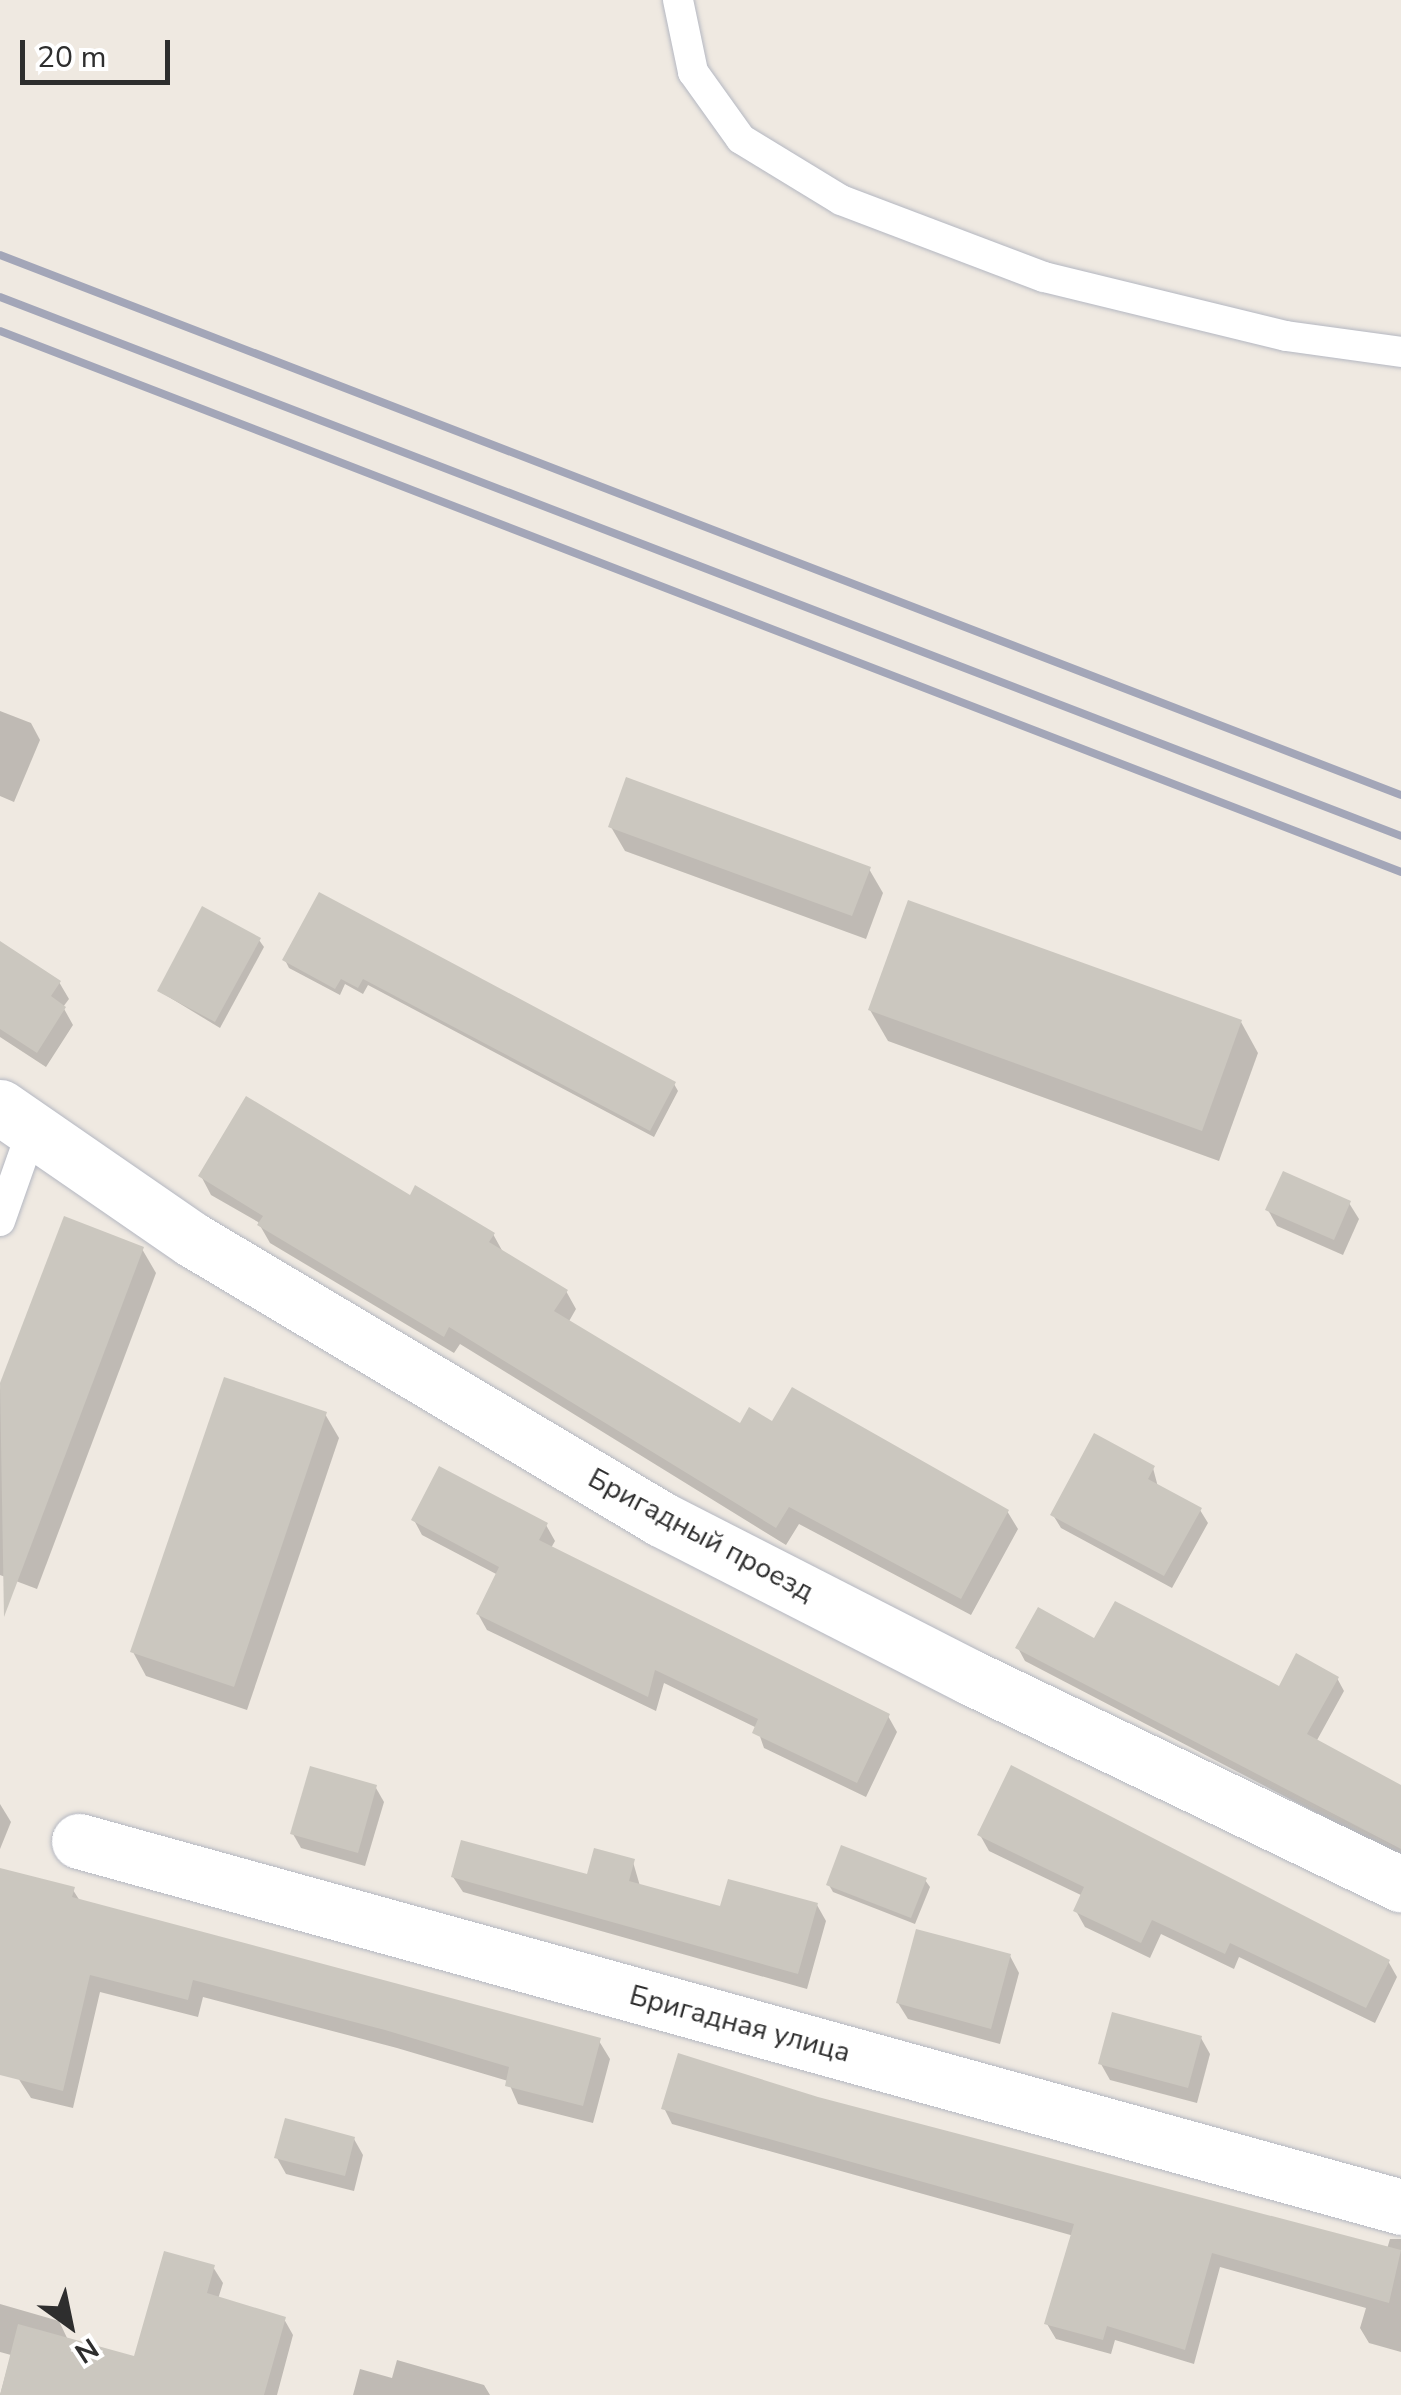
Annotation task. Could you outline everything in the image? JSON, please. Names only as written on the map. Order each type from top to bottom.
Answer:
[{"type":"street","name":"Бригадный проезд","points":[[16,1118],[194,1240],[662,1518],[970,1677],[1401,1884]]},
{"type":"street","name":"Бригадная улица","points":[[79,1841],[1401,2207]]},
{"type":"lane","points":[[678,0],[692,72],[741,139],[841,200],[1044,277],[1286,336],[1401,352]]},
{"type":"lane","points":[[0,1221],[16,1118]]},
{"type":"building","points":[[626,777],[871,867],[852,916],[608,827]]},
{"type":"building","points":[[319,892],[676,1082],[650,1131],[363,979],[358,988],[341,979],[335,989],[282,960]]},
{"type":"building","points":[[908,900],[1242,1020],[1202,1131],[868,1010]]},
{"type":"building","points":[[202,906],[261,938],[215,1022],[157,991]]},
{"type":"building","points":[[0,941],[61,981],[51,996],[66,1007],[37,1053],[0,1029]]},
{"type":"building","points":[[246,1096],[410,1195],[415,1185],[495,1233],[489,1242],[568,1290],[554,1311],[740,1423],[749,1407],[772,1421],[792,1387],[1009,1510],[961,1599],[789,1507],[776,1528],[449,1327],[444,1337],[257,1225],[263,1216],[198,1176]]},
{"type":"building","points":[[1283,1171],[1351,1201],[1334,1240],[1265,1210]]},
{"type":"building","points":[[64,1216],[144,1247],[4,1617],[0,1383]]},
{"type":"building","points":[[224,1377],[327,1412],[234,1687],[130,1652]]},
{"type":"building","points":[[1094,1433],[1155,1466],[1148,1479],[1202,1508],[1164,1576],[1050,1515]]},
{"type":"building","points":[[439,1466],[548,1523],[539,1540],[890,1714],[857,1783],[752,1733],[758,1719],[655,1670],[648,1697],[476,1614],[499,1567],[411,1520]]},
{"type":"building","points":[[1115,1601],[1279,1686],[1296,1653],[1339,1677],[1307,1734],[1401,1785],[1401,1849],[1015,1648],[1038,1607],[1094,1638]]},
{"type":"building","points":[[1011,1765],[1390,1960],[1366,2008],[1230,1943],[1225,1954],[1152,1920],[1141,1943],[1073,1911],[1084,1887],[977,1835]]},
{"type":"building","points":[[310,1766],[377,1785],[358,1853],[290,1834]]},
{"type":"building","points":[[461,1840],[587,1874],[594,1848],[635,1859],[629,1881],[720,1906],[728,1879],[818,1903],[798,1974],[451,1877]]},
{"type":"building","points":[[841,1845],[927,1878],[911,1918],[826,1885]]},
{"type":"building","points":[[0,1868],[75,1887],[72,1897],[601,2038],[583,2106],[505,2086],[509,2067],[193,1980],[188,2000],[90,1975],[63,2091],[0,2075]]},
{"type":"building","points":[[916,1929],[1011,1954],[991,2029],[896,2003]]},
{"type":"building","points":[[1112,2012],[1202,2036],[1188,2088],[1098,2064]]},
{"type":"building","points":[[678,2053],[818,2097],[1401,2250],[1389,2303],[1212,2253],[1185,2350],[1107,2326],[1103,2340],[1044,2324],[1074,2224],[661,2109]]},
{"type":"building","points":[[285,2118],[355,2137],[345,2176],[274,2158]]},
{"type":"building","points":[[164,2251],[215,2265],[207,2293],[286,2317],[264,2395],[0,2395],[18,2324],[134,2356]]},
{"type":"railway","points":[[0,255],[1401,795]]},
{"type":"railway","points":[[0,297],[1401,836]]},
{"type":"railway","points":[[0,331],[1401,872]]}]
